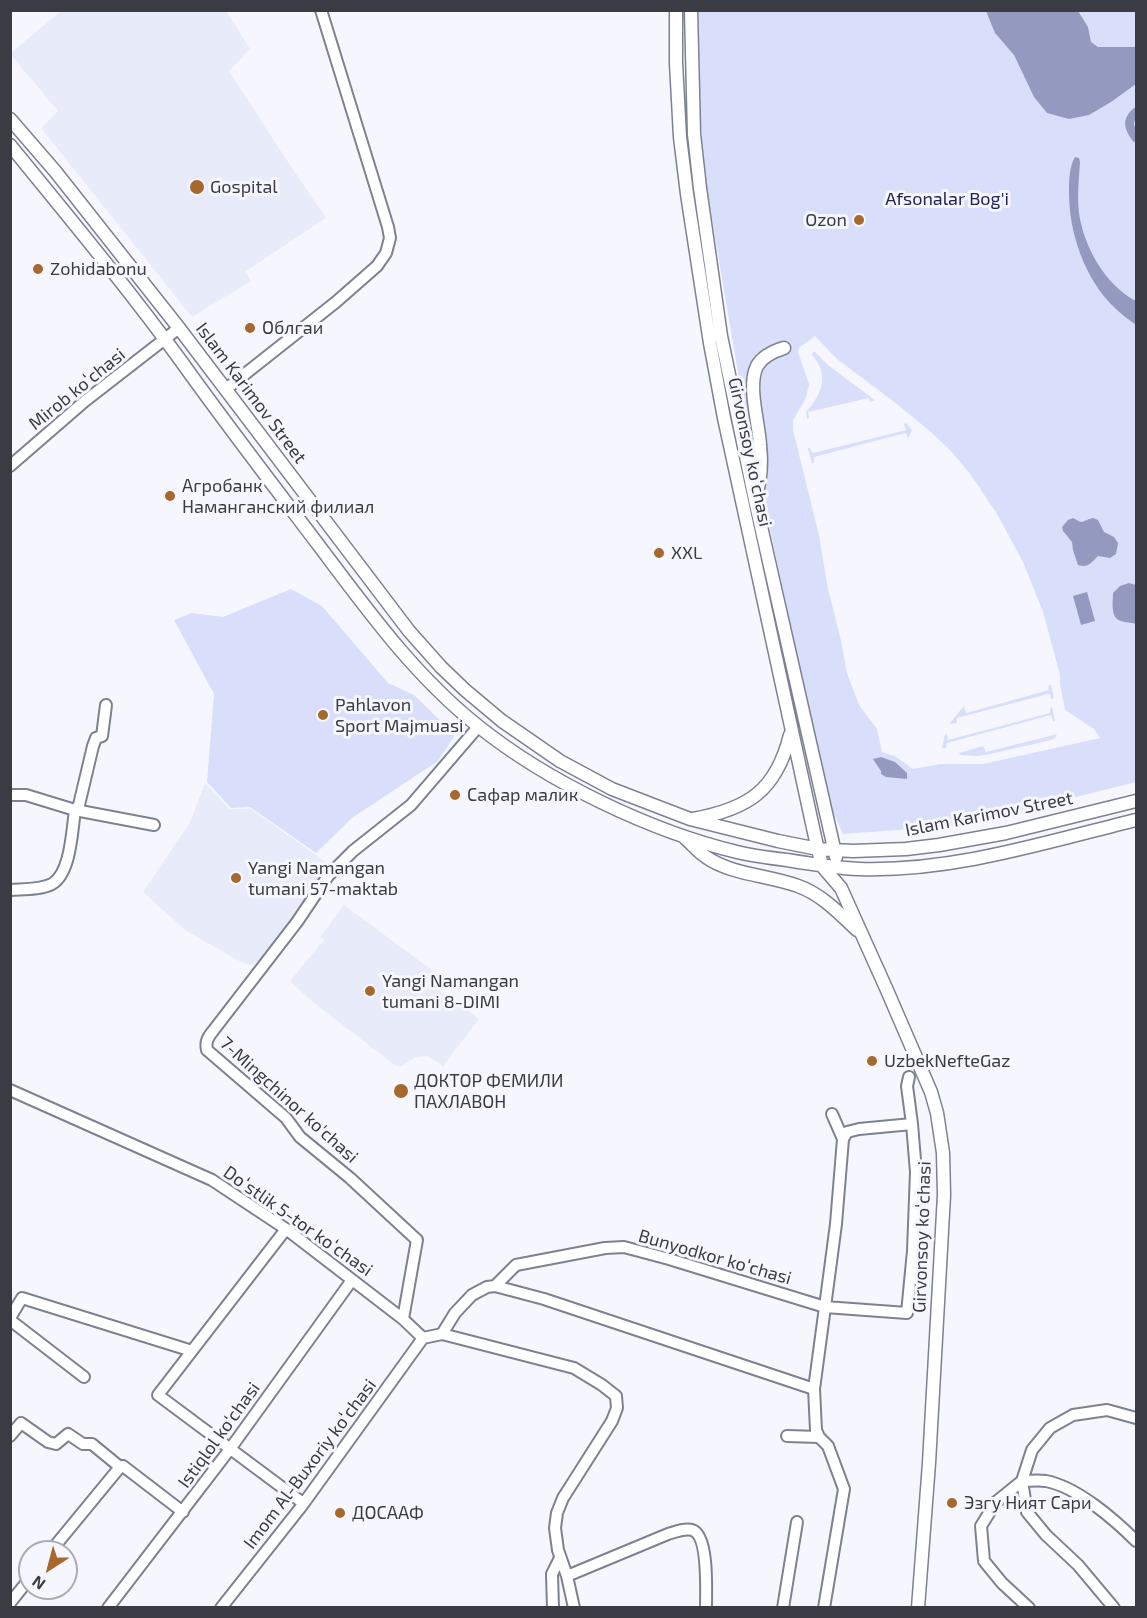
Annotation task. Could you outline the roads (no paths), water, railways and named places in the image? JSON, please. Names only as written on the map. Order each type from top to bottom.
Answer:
[{"type":"main road","name":"Girvonsoy koʻchasi","points":[[676,10],[680,137],[710,343],[791,731],[822,866],[841,888],[919,1062],[937,1113],[943,1153],[944,1195],[929,1463],[918,1608]]},
{"type":"main road","name":"Girvonsoy koʻchasi","points":[[691,10],[694,134],[721,336],[755,500],[839,867],[841,888]]},
{"type":"main road","name":"Islam Karimov Street","points":[[10,119],[55,171],[179,328],[420,644],[465,690],[502,721],[560,761],[612,789],[690,819],[818,849],[853,851],[939,845],[1006,833],[1137,801]]},
{"type":"main road","name":"Islam Karimov Street","points":[[10,145],[165,339],[239,442],[407,659],[478,727],[530,763],[616,808],[682,836],[738,852],[822,866],[860,869],[914,868],[974,859],[1137,820]]},
{"type":"main road","points":[[687,194],[700,188]]},
{"type":"main road","points":[[693,229],[706,226]]},
{"type":"main road","points":[[755,500],[761,470],[761,446],[753,378],[758,364],[770,354],[784,348]]},
{"type":"main road","points":[[318,544],[335,532]]},
{"type":"main road","points":[[690,819],[733,808],[758,795],[770,783],[778,769],[786,752],[791,731]]},
{"type":"main road","points":[[682,836],[706,857],[719,864],[799,886],[820,897],[863,936]]},
{"type":"street","points":[[226,389],[336,303],[377,266],[386,253],[390,238],[321,10]]},
{"type":"street","name":"Mirob koʻchasi","points":[[10,466],[85,401],[179,328]]},
{"type":"street","points":[[10,890],[42,887],[52,884],[59,877],[68,858],[75,810],[79,805],[93,746],[96,738],[102,736],[106,705]]},
{"type":"street","name":"7-Mingchinor ko'chasi","points":[[403,1319],[417,1239],[350,1178],[300,1137],[285,1118],[207,1050],[206,1045],[207,1039],[297,922],[328,876],[353,851],[411,805],[478,727]]},
{"type":"street","points":[[10,795],[26,795],[75,810],[154,825]]},
{"type":"street","name":"Bunyodkor koʻchasi","points":[[442,1334],[454,1312],[472,1295],[487,1287],[495,1286],[516,1265],[605,1248],[624,1247],[825,1307],[907,1313],[913,1251],[916,1172],[907,1086],[909,1077]]},
{"type":"street","name":"Doʻstlik 5-tor koʻchasi","points":[[10,1090],[212,1180],[286,1229],[403,1319],[423,1338]]},
{"type":"street","points":[[832,1114],[843,1139]]},
{"type":"street","points":[[824,1608],[844,1488],[828,1446],[816,1430],[814,1389],[836,1224],[843,1139],[847,1132],[859,1129],[912,1124]]},
{"type":"street","points":[[286,1229],[158,1395],[303,1503]]},
{"type":"street","name":"Istiqlol ko‘chasi","points":[[108,1608],[230,1449],[352,1280]]},
{"type":"street","points":[[495,1286],[554,1302],[814,1389]]},
{"type":"street","points":[[84,1377],[10,1319],[22,1298],[192,1351]]},
{"type":"street","points":[[423,1338],[442,1334],[574,1368],[615,1396],[617,1408],[612,1421],[563,1498],[556,1513],[555,1528],[560,1557],[574,1608]]},
{"type":"street","name":"Imom Al-Buxoriy koʻchasi","points":[[221,1608],[303,1503],[423,1338]]},
{"type":"street","points":[[1114,1608],[1078,1565],[1046,1535],[1027,1512],[1022,1481],[1032,1450],[1050,1428],[1073,1415],[1107,1410],[1137,1418]]},
{"type":"street","points":[[10,1436],[21,1423],[48,1442],[56,1444],[68,1434],[83,1444],[92,1444],[183,1512]]},
{"type":"street","points":[[787,1436],[819,1437]]},
{"type":"street","points":[[60,1540],[120,1467]]},
{"type":"street","points":[[1029,1608],[1002,1583],[984,1561],[981,1526],[996,1502],[1022,1481],[1046,1481],[1077,1493],[1122,1526],[1137,1541]]},
{"type":"street","points":[[783,1608],[796,1522]]},
{"type":"street","points":[[567,1576],[668,1534],[693,1530],[699,1535],[704,1550],[706,1608]]},
{"type":"street","points":[[553,1608],[552,1574],[560,1557]]},
{"type":"waterway","points":[[1136,112],[1131,118],[1130,125],[1136,138]]},
{"type":"place","name":"Gospital","points":[[197,187]]},
{"type":"place","name":"Ozon","points":[[859,220]]},
{"type":"place","name":"Zohidabonu","points":[[38,269]]},
{"type":"place","name":"Облгаи","points":[[250,328]]},
{"type":"place","name":"Агробанк Наманганский филиал","points":[[170,496]]},
{"type":"place","name":"XXL","points":[[659,553]]},
{"type":"place","name":"Pahlavon Sport Majmuasi","points":[[323,715]]},
{"type":"place","name":"Сафар малик","points":[[455,795]]},
{"type":"place","name":"Yangi Namangan tumani 57-maktab","points":[[236,878]]},
{"type":"place","name":"Yangi Namangan tumani 8-DIMI","points":[[370,991]]},
{"type":"place","name":"UzbekNefteGaz","points":[[872,1061]]},
{"type":"place","name":"ДОКТОР ФЕМИЛИ ПАХЛАВОН","points":[[401,1091]]},
{"type":"place","name":"Эзгу Ният Сари","points":[[952,1503]]},
{"type":"place","name":"ДОСААФ","points":[[340,1513]]},
{"type":"park label","name":"Afsonalar Bog'i","points":[[947,199]]}]
